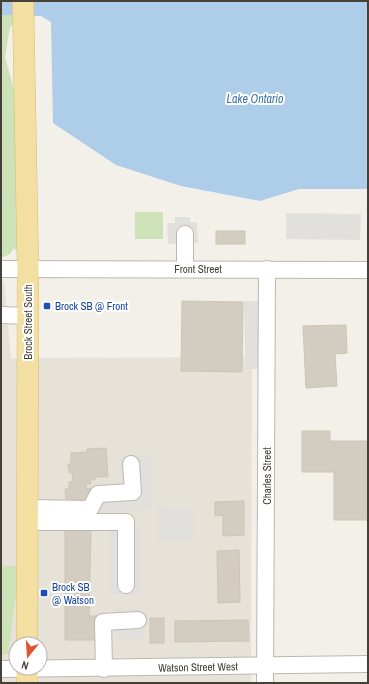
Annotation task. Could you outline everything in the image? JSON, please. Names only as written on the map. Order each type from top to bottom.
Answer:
[{"type":"main road","name":"Brock Street South","points":[[23,10],[28,269],[27,636]]},
{"type":"street","points":[[185,234],[185,268]]},
{"type":"street","name":"Front Street","points":[[1,269],[185,268],[368,270]]},
{"type":"street","name":"Charles Street","points":[[265,683],[267,535],[267,269]]},
{"type":"street","points":[[1,315],[28,316]]},
{"type":"street","points":[[27,515],[90,509],[98,494],[133,492],[131,464]]},
{"type":"street","points":[[27,515],[126,522],[126,585]]},
{"type":"street","points":[[104,669],[103,622],[138,620]]},
{"type":"street","name":"Watson Street West","points":[[48,673],[104,669],[368,664]]},
{"type":"shaded area","points":[[286,213],[361,214],[360,240],[286,239]]},
{"type":"shaded area","points":[[175,217],[190,217],[190,222],[197,222],[198,243],[168,244],[167,223],[175,223]]},
{"type":"shaded area","points":[[1,282],[4,282],[11,358],[252,357],[251,683],[1,683]]},
{"type":"shaded area","points":[[244,301],[259,301],[260,369],[245,369]]},
{"type":"shaded area","points":[[150,455],[152,509],[94,512],[93,483],[121,482],[120,456]]},
{"type":"shaded area","points":[[159,507],[195,508],[194,541],[158,541]]},
{"type":"shaded area","points":[[110,527],[141,527],[141,595],[111,595]]},
{"type":"shaded area","points":[[143,608],[144,638],[116,639],[115,609]]},
{"type":"green space","points":[[1,15],[15,15],[16,20],[10,27],[5,57],[14,90],[18,250],[13,249],[10,254],[1,258]]},
{"type":"green space","points":[[135,212],[163,212],[163,239],[135,239]]},
{"type":"green space","points":[[1,566],[20,566],[10,636],[8,636],[8,654],[1,655]]},
{"type":"water","name":"Lake Ontario","points":[[1,1],[368,1],[368,189],[299,189],[260,201],[181,186],[116,165],[53,123],[51,22],[41,16],[1,15]]},
{"type":"building","points":[[216,231],[245,231],[245,244],[216,244]]},
{"type":"building","points":[[182,301],[243,302],[242,372],[181,371]]},
{"type":"building","points":[[346,325],[347,353],[335,354],[337,386],[306,388],[303,326]]},
{"type":"building","points":[[302,431],[330,431],[330,441],[368,441],[368,520],[334,520],[334,472],[302,472]]},
{"type":"building","points":[[106,448],[108,477],[95,477],[95,480],[90,480],[91,484],[86,484],[86,488],[90,488],[91,500],[70,509],[70,498],[66,499],[65,489],[69,489],[69,482],[73,481],[72,473],[69,473],[68,464],[71,464],[71,453],[87,452],[87,449]]},
{"type":"building","points":[[244,501],[244,535],[223,536],[223,515],[215,516],[215,502]]},
{"type":"building","points":[[65,528],[91,529],[89,616],[100,616],[100,640],[65,640]]},
{"type":"building","points":[[239,550],[240,602],[218,603],[217,551]]},
{"type":"building","points":[[150,618],[164,618],[164,643],[150,643]]},
{"type":"building","points":[[248,620],[249,641],[175,642],[175,621]]},
{"type":"place","name":"Brock SB @ Front","points":[[47,306]]},
{"type":"place","name":"Brock SB @ Watson","points":[[44,593]]}]
